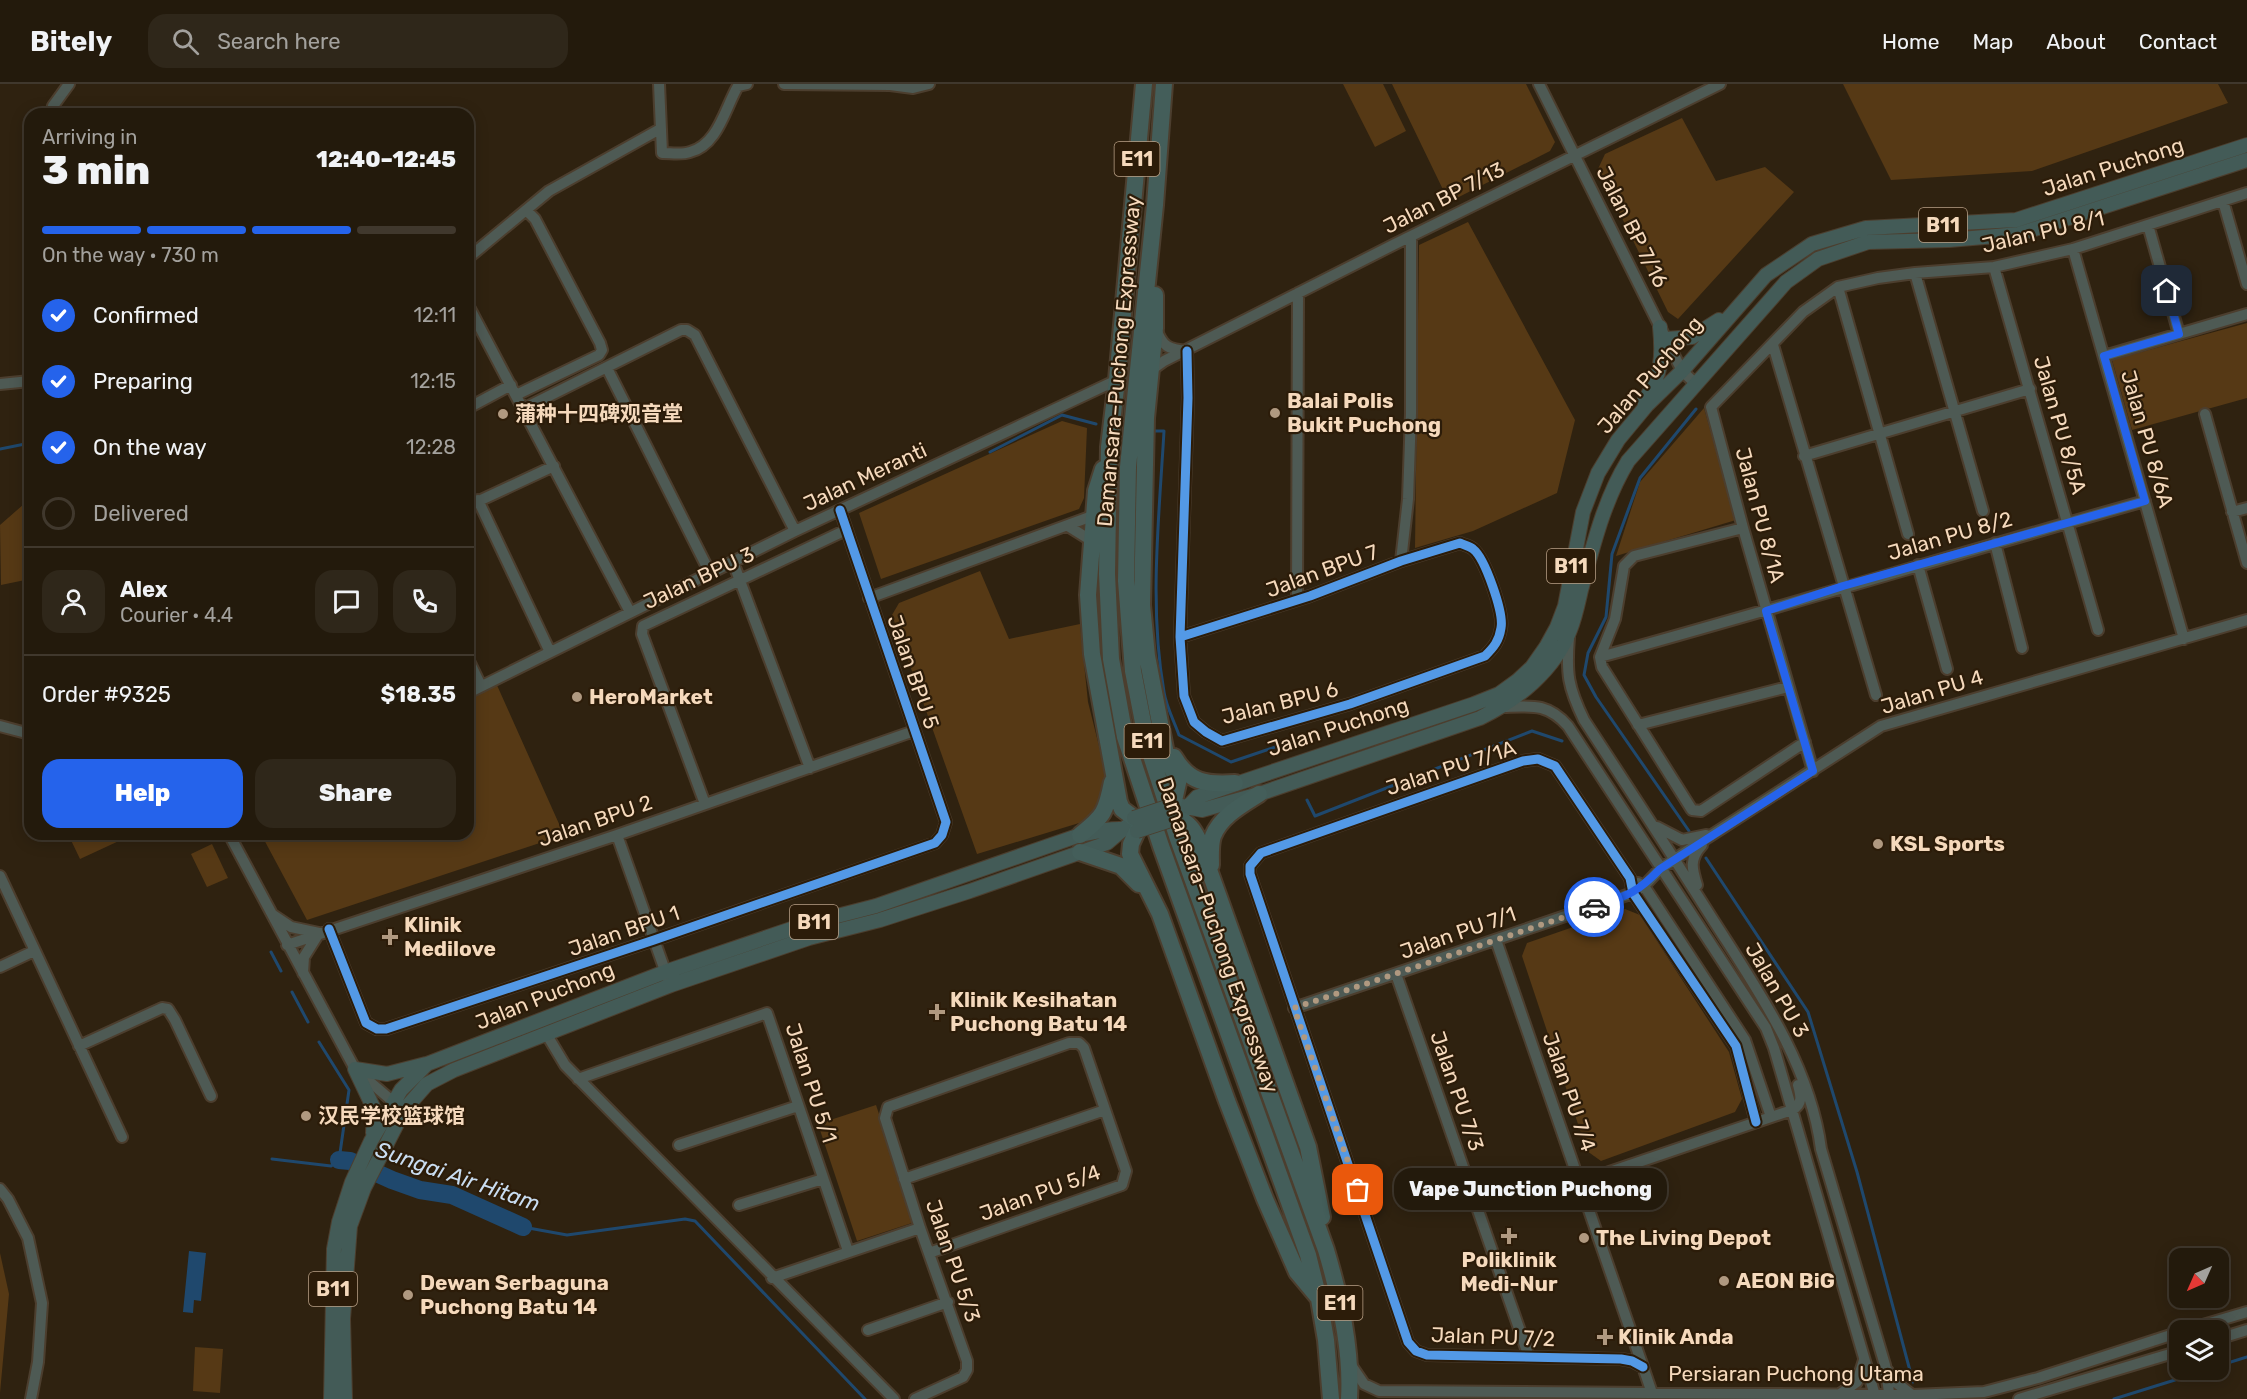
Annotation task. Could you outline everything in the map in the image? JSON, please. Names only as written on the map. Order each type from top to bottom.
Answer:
[{"type":"highway","name":"Damansara–Puchong Expressway","points":[[1143,84],[1109,447],[1107,574],[1111,659],[1125,736],[1161,846],[1308,1255],[1326,1340],[1331,1399]]},
{"type":"highway","name":"Damansara–Puchong Expressway","points":[[1164,84],[1155,205],[1128,466],[1126,581],[1133,671],[1147,743],[1178,839],[1326,1250],[1340,1301],[1349,1399]]},
{"type":"highway","points":[[1155,205],[1155,328],[1143,488],[1142,605],[1148,656],[1166,754],[1178,783],[1179,810],[1193,829],[1308,1147],[1319,1194],[1326,1250]]},
{"type":"highway","points":[[1109,447],[1096,491],[1088,595],[1092,654],[1114,776],[1119,802],[1132,826],[1131,855],[1160,914],[1265,1199],[1297,1272],[1319,1299]]},
{"type":"highway","points":[[1162,732],[1179,765],[1186,773],[1197,780],[1214,785],[1235,783]]},
{"type":"highway","points":[[1080,835],[1099,820],[1106,809],[1114,776]]},
{"type":"highway","points":[[1210,875],[1212,838],[1221,824],[1234,811],[1259,794]]},
{"type":"highway","points":[[1080,852],[1121,866],[1136,879],[1160,914]]},
{"type":"main road","name":"Jalan Puchong","points":[[331,1399],[334,1249],[339,1222],[408,1082],[427,1064],[665,972],[806,924],[876,906],[1080,835],[1132,826],[1179,810],[1197,797],[1235,783],[1499,694],[1532,667],[1557,627],[1565,606],[1583,512],[1598,473],[1618,440],[1766,275],[1812,244],[1866,228],[2016,220],[2247,145]]},
{"type":"main road","name":"Jalan Puchong","points":[[1179,810],[1202,810],[1259,794],[1396,747],[1480,718],[1503,707],[1524,691],[1539,676],[1570,631],[1595,539],[1616,480],[1648,436],[1786,282],[1818,259],[1868,242],[1949,240],[2019,234],[2247,160]]},
{"type":"main road","points":[[1618,440],[1652,389],[1663,359],[1663,333],[1692,337],[1710,327],[1749,294]]},
{"type":"main road","name":"Jalan Puchong","points":[[398,1106],[427,1084],[454,1070],[671,985],[809,939],[880,920],[970,891],[1107,843],[1132,826]]},
{"type":"main road","points":[[355,1069],[387,1074],[427,1064]]},
{"type":"main road","points":[[355,1069],[374,1109],[374,1147]]},
{"type":"main road","name":"Jalan Puchong","points":[[345,1399],[343,1319],[347,1251],[358,1185]]},
{"type":"street","points":[[52,108],[69,84]]},
{"type":"street","points":[[659,84],[662,153],[688,153],[705,146],[715,134],[738,86],[747,84]]},
{"type":"street","points":[[784,84],[890,85],[913,88],[929,84]]},
{"type":"street","name":"Jalan BP 7/16","points":[[1539,84],[1682,371],[1696,384]]},
{"type":"street","name":"Jalan BP 7/13","points":[[1150,371],[1298,293],[1720,84]]},
{"type":"street","points":[[474,253],[526,210],[566,181],[660,129]]},
{"type":"street","name":"Jalan PU 8/1","points":[[1711,407],[1803,312],[1838,288],[1878,278],[1915,273],[1994,267],[2073,249],[2247,193]]},
{"type":"street","points":[[2223,201],[2247,284]]},
{"type":"street","points":[[474,406],[599,355],[602,350],[535,219],[526,210]]},
{"type":"street","points":[[2148,225],[2179,334]]},
{"type":"street","points":[[1401,561],[1408,498],[1410,237]]},
{"type":"street","name":"Jalan PU 8/6A","points":[[2073,249],[2184,639]]},
{"type":"street","name":"Jalan PU 8/5A","points":[[1994,267],[2098,630]]},
{"type":"street","points":[[1915,273],[1983,511]]},
{"type":"street","points":[[1838,288],[1908,534]]},
{"type":"street","points":[[1297,600],[1298,293]]},
{"type":"street","points":[[2104,356],[2247,314]]},
{"type":"street","points":[[474,316],[630,612]]},
{"type":"street","points":[[1155,328],[1165,344],[1172,349],[1187,351]]},
{"type":"street","points":[[523,409],[681,330],[687,330],[695,334],[795,531]]},
{"type":"street","points":[[1773,345],[1876,695]]},
{"type":"street","name":"Jalan BPU 6","points":[[1187,351],[1188,398],[1180,637],[1184,696],[1194,722],[1206,732],[1222,741],[1350,704],[1485,656],[1496,645],[1502,626],[1488,573],[1475,550]]},
{"type":"street","points":[[607,368],[710,573]]},
{"type":"street","name":"Jalan Meranti","points":[[474,690],[795,531],[1117,380]]},
{"type":"street","points":[[0,384],[24,382]]},
{"type":"street","points":[[1804,456],[2030,389]]},
{"type":"street","name":"Jalan PU 8/1A","points":[[1711,407],[1766,611],[1813,771]]},
{"type":"street","points":[[2205,414],[2247,563]]},
{"type":"street","points":[[474,503],[554,466]]},
{"type":"street","name":"Jalan PU 8/2","points":[[1600,657],[2145,501]]},
{"type":"street","points":[[474,505],[550,652]]},
{"type":"street","points":[[2232,512],[2247,508]]},
{"type":"street","name":"Jalan BPU 5","points":[[840,510],[946,822],[942,835],[935,843]]},
{"type":"street","points":[[869,598],[1068,526],[1095,514]]},
{"type":"street","points":[[1068,526],[1092,545]]},
{"type":"street","points":[[1743,528],[1634,556],[1627,561],[1624,566],[1615,619],[1600,657],[1602,667],[1692,810],[1696,812],[1701,811],[1805,742]]},
{"type":"street","name":"Jalan BPU 3","points":[[705,804],[642,634],[644,626],[846,530]]},
{"type":"street","name":"Jalan BPU 7","points":[[1180,637],[1297,600],[1401,561],[1460,543],[1475,550]]},
{"type":"street","points":[[1995,543],[2022,648]]},
{"type":"street","points":[[733,562],[810,768]]},
{"type":"street","points":[[1918,565],[1947,669]]},
{"type":"street","name":"Jalan PU 4","points":[[1660,869],[1881,726],[2247,620]]},
{"type":"street","name":"Jalan PU 3","points":[[1570,631],[1567,666],[1569,684],[1584,720],[1700,898],[1778,1025],[1787,1044],[1818,1127],[1821,1149],[1885,1365],[1890,1397]]},
{"type":"street","points":[[474,671],[481,686]]},
{"type":"street","points":[[1638,725],[1788,687]]},
{"type":"street","name":"Jalan PU 3","points":[[1503,707],[1534,705],[1558,714],[1568,726],[1766,1028],[1774,1048],[1876,1397]]},
{"type":"street","points":[[0,726],[24,732]]},
{"type":"street","name":"Jalan BPU 2","points":[[287,945],[617,835],[914,731]]},
{"type":"street","name":"Jalan PU 7/1A","points":[[1294,1008],[1250,874],[1251,866],[1260,853],[1523,761],[1538,759],[1555,766],[1630,878],[1633,893],[1736,1046],[1756,1122]]},
{"type":"street","points":[[1651,823],[1682,840],[1713,834]]},
{"type":"street","points":[[1700,898],[1692,871],[1692,861],[1695,853],[1713,834]]},
{"type":"street","points":[[617,835],[671,985]]},
{"type":"street","points":[[232,840],[355,1069],[398,1106]]},
{"type":"street","name":"Jalan BPU 1","points":[[324,931],[351,981],[366,1023],[377,1029],[386,1029],[935,843]]},
{"type":"street","name":"Jalan PU 7/1","points":[[1294,1008],[1633,893],[1644,886],[1660,869]]},
{"type":"street","points":[[0,876],[122,1137]]},
{"type":"street","points":[[1630,878],[1644,886],[1745,1040],[1771,1117]]},
{"type":"street","points":[[273,915],[291,927],[324,931]]},
{"type":"street","points":[[303,974],[304,957],[324,931]]},
{"type":"street","name":"Jalan PU 7/4","points":[[1496,940],[1652,1393]]},
{"type":"street","points":[[0,967],[34,951]]},
{"type":"street","name":"Jalan PU 7/3","points":[[1396,974],[1529,1357]]},
{"type":"street","points":[[79,1046],[162,1008],[168,1010],[211,1096]]},
{"type":"street","name":"Jalan PU 7/2","points":[[1294,1008],[1408,1342],[1416,1351],[1427,1355],[1621,1359],[1632,1361],[1643,1367]]},
{"type":"street","name":"Jalan PU 5/1","points":[[578,1079],[767,1013],[848,1251]]},
{"type":"street","points":[[547,1035],[565,1065],[578,1079],[894,1399]]},
{"type":"street","name":"Jalan PU 5/3","points":[[915,1399],[963,1377],[967,1370],[967,1361],[920,1228],[885,1119],[888,1107],[1069,1043],[1078,1043]]},
{"type":"street","name":"Jalan PU 5/4","points":[[929,1253],[1122,1185],[1126,1171],[1084,1048],[1078,1043]]},
{"type":"street","points":[[1580,1182],[1798,1107],[1800,1094],[1787,1044]]},
{"type":"street","points":[[679,1145],[798,1106]]},
{"type":"street","points":[[904,1179],[1105,1110]]},
{"type":"street","points":[[1792,1110],[1809,1119],[1821,1149]]},
{"type":"street","points":[[739,1205],[823,1179]]},
{"type":"street","points":[[0,1189],[4,1200],[28,1238],[42,1303],[38,1362],[31,1399]]},
{"type":"street","points":[[772,1278],[920,1228]]},
{"type":"street","points":[[868,1330],[948,1302]]},
{"type":"street","points":[[2220,1320],[2247,1312]]},
{"type":"street","points":[[2229,1336],[2247,1330]]},
{"type":"street","name":"Persiaran Puchong Utama","points":[[1347,1358],[1364,1384],[1379,1391],[1890,1397],[1984,1392],[2038,1378],[2169,1336]]},
{"type":"street","points":[[1621,1359],[1630,1354],[1635,1344]]},
{"type":"street","points":[[2019,1399],[2169,1354]]},
{"type":"street","points":[[1838,1395],[1857,1382],[1865,1357]]},
{"type":"street","points":[[1885,1365],[1894,1381],[1912,1395]]},
{"type":"shaded area","points":[[1343,84],[1383,84],[1406,131],[1375,147]]},
{"type":"shaded area","points":[[1392,84],[1526,84],[1555,142],[1550,151],[1449,202]]},
{"type":"shaded area","points":[[1843,84],[2218,84],[2228,103],[2032,171],[1891,180]]},
{"type":"shaded area","points":[[1682,118],[1716,181],[1765,167],[1794,192],[1678,319],[1668,312],[1598,169],[1605,154]]},
{"type":"shaded area","points":[[1468,222],[1575,420],[1557,493],[1473,531],[1415,548],[1419,245]]},
{"type":"shaded area","points":[[2247,323],[2247,398],[2132,430],[2112,360]]},
{"type":"shaded area","points":[[1704,408],[1736,520],[1616,556],[1640,482]]},
{"type":"shaded area","points":[[1062,421],[1087,428],[1084,498],[1079,509],[881,579],[859,513]]},
{"type":"shaded area","points":[[24,504],[24,580],[1,585],[0,525]]},
{"type":"shaded area","points":[[980,571],[1009,639],[1080,624],[1088,702],[1105,770],[1105,793],[1089,820],[977,854],[892,615],[899,603]]},
{"type":"shaded area","points":[[496,683],[564,835],[307,920],[264,840],[474,840],[474,694]]},
{"type":"shaded area","points":[[71,840],[121,840],[80,859]]},
{"type":"shaded area","points":[[212,844],[228,878],[207,887],[191,854]]},
{"type":"shaded area","points":[[1625,909],[1640,915],[1729,1052],[1742,1099],[1735,1112],[1601,1161],[1587,1151],[1522,956],[1527,943]]},
{"type":"shaded area","points":[[876,1105],[915,1222],[857,1241],[818,1124]]},
{"type":"shaded area","points":[[0,1253],[9,1294],[0,1393]]},
{"type":"shaded area","points":[[195,1347],[223,1349],[220,1393],[193,1391]]},
{"type":"water","points":[[189,1251],[206,1253],[201,1301],[194,1300],[193,1313],[183,1312]]},
{"type":"waterway","points":[[1689,831],[1596,697],[1584,675],[1588,653],[1606,617],[1612,554],[1640,478],[1696,409]]},
{"type":"waterway","points":[[990,452],[1062,415],[1096,424]]},
{"type":"waterway","points":[[1155,431],[1164,431],[1156,562],[1159,660],[1165,697],[1179,735],[1231,762],[1284,744]]},
{"type":"waterway","name":"Sungai Air Hitam","points":[[0,449],[24,444]]},
{"type":"waterway","points":[[1307,800],[1315,816],[1532,731],[1562,741]]},
{"type":"waterway","points":[[1706,858],[1808,1012],[1857,1172],[1913,1382]]},
{"type":"waterway","name":"Sungai Air Hitam","points":[[271,952],[281,971]]},
{"type":"waterway","name":"Sungai Air Hitam","points":[[292,992],[308,1022]]},
{"type":"waterway","name":"Sungai Air Hitam","points":[[272,1159],[331,1166],[339,1160],[349,1090],[319,1042]]},
{"type":"waterway","name":"Sungai Air Hitam","points":[[339,1160],[350,1161],[420,1190],[452,1195],[523,1227]]},
{"type":"waterway","name":"Sungai Air Hitam","points":[[523,1227],[567,1235],[685,1219],[695,1221],[865,1399]]},
{"type":"waterway","name":"Sungai Air Hitam","points":[[2229,1363],[2247,1357]]},
{"type":"waterway","name":"Sungai Air Hitam","points":[[2114,1399],[2175,1380]]},
{"type":"cycle path","points":[[1180,637],[1310,596],[1401,561],[1460,543],[1473,549],[1483,563],[1497,599],[1501,628],[1496,644],[1485,656],[1350,704],[1222,741],[1194,722],[1184,696],[1180,637],[1188,398],[1187,351]]},
{"type":"cycle path","points":[[329,929],[366,1023],[377,1029],[386,1029],[935,843],[942,835],[946,822],[840,510]]},
{"type":"cycle path","points":[[1643,1367],[1632,1361],[1621,1359],[1427,1355],[1416,1351],[1408,1342],[1250,874],[1250,866],[1261,853],[1523,761],[1538,759],[1555,766],[1630,878],[1633,893],[1736,1046],[1756,1122]]},
{"type":"way so far","points":[[1358,1190],[1294,1008],[1594,907]]},
{"type":"place","name":"Balai Polis Bukit Puchong","points":[[1275,413]]},
{"type":"place","name":"蒲种十四碑观音堂","points":[[503,414]]},
{"type":"place","name":"HeroMarket","points":[[577,697]]},
{"type":"place","name":"KSL Sports","points":[[1878,844]]},
{"type":"place","name":"Klinik Medilove","points":[[390,937]]},
{"type":"place","name":"Klinik Kesihatan Puchong Batu 14","points":[[937,1012]]},
{"type":"place","name":"汉民学校篮球馆","points":[[306,1116]]},
{"type":"place","name":"Vape Junction Puchong","points":[[1358,1190]]},
{"type":"place","name":"Poliklinik Medi-Nur","points":[[1509,1236]]},
{"type":"place","name":"The Living Depot","points":[[1584,1238]]},
{"type":"place","name":"AEON BiG","points":[[1724,1281]]},
{"type":"place","name":"Dewan Serbaguna Puchong Batu 14","points":[[408,1295]]},
{"type":"place","name":"Klinik Anda","points":[[1605,1337]]},
{"type":"route","points":[[1594,907],[1633,893],[1644,886],[1660,869],[1813,771],[1766,611],[1843,586],[2145,501],[2104,356],[2179,334],[2167,291]]}]
